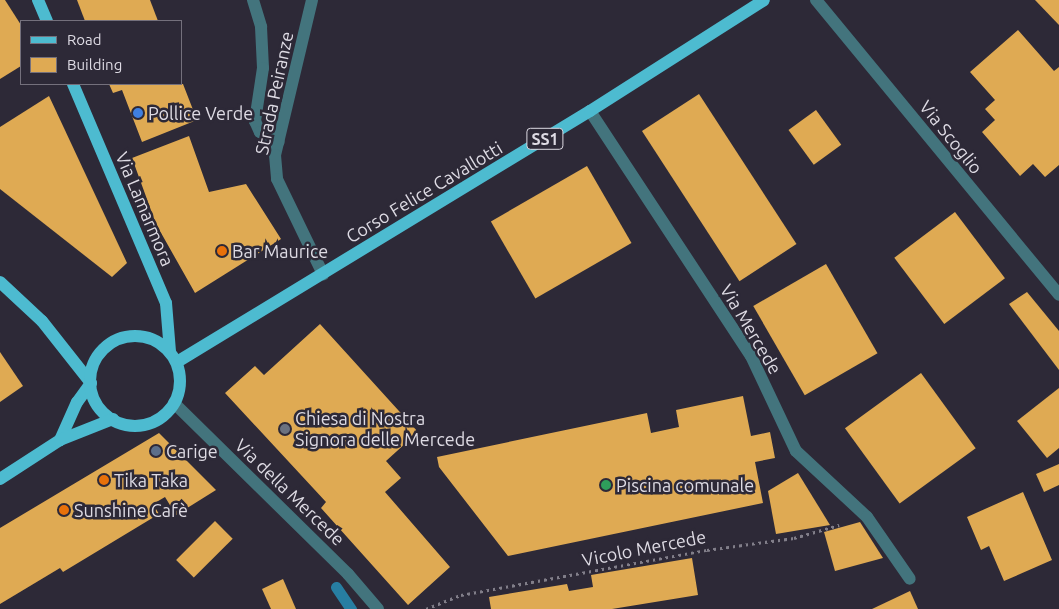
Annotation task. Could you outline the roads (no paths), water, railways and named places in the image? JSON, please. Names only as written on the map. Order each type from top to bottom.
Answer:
[{"type":"main road","points":[[38,0],[47,20]]},
{"type":"main road","name":"Corso Felice Cavallotti","points":[[174,357],[323,274],[590,111],[764,0]]},
{"type":"main road","name":"Via Lamarmora","points":[[73,85],[166,303],[174,357]]},
{"type":"main road","points":[[0,282],[42,321],[90,383],[94,398],[113,419],[137,426],[161,418],[174,403],[180,387],[174,357],[147,337],[119,339],[98,356],[90,383],[77,402],[60,440]]},
{"type":"main road","points":[[0,479],[60,440],[113,419]]},
{"type":"street","points":[[253,0],[261,27],[263,68],[255,120],[260,132],[279,142]]},
{"type":"street","name":"Strada Peiranze","points":[[312,0],[275,155],[277,179],[323,274]]},
{"type":"street","name":"Via Scoglio","points":[[816,0],[1059,295]]},
{"type":"street","name":"Via Mercede","points":[[590,111],[751,356],[796,451],[867,517],[910,579]]},
{"type":"street","name":"Via della Mercede","points":[[174,403],[348,574],[378,609]]},
{"type":"waterway","points":[[336,587],[351,609]]},
{"type":"place","name":"Pollice Verde","points":[[138,113]]},
{"type":"place","name":"Bar Maurice","points":[[222,251]]},
{"type":"place","name":"Chiesa di Nostra Signora delle Mercede","points":[[285,429]]},
{"type":"place","name":"Carige","points":[[156,451]]},
{"type":"place","name":"Tika Taka","points":[[104,480]]},
{"type":"place","name":"Piscina comunale","points":[[606,485]]},
{"type":"place","name":"Sunshine Cafè","points":[[64,510]]}]
